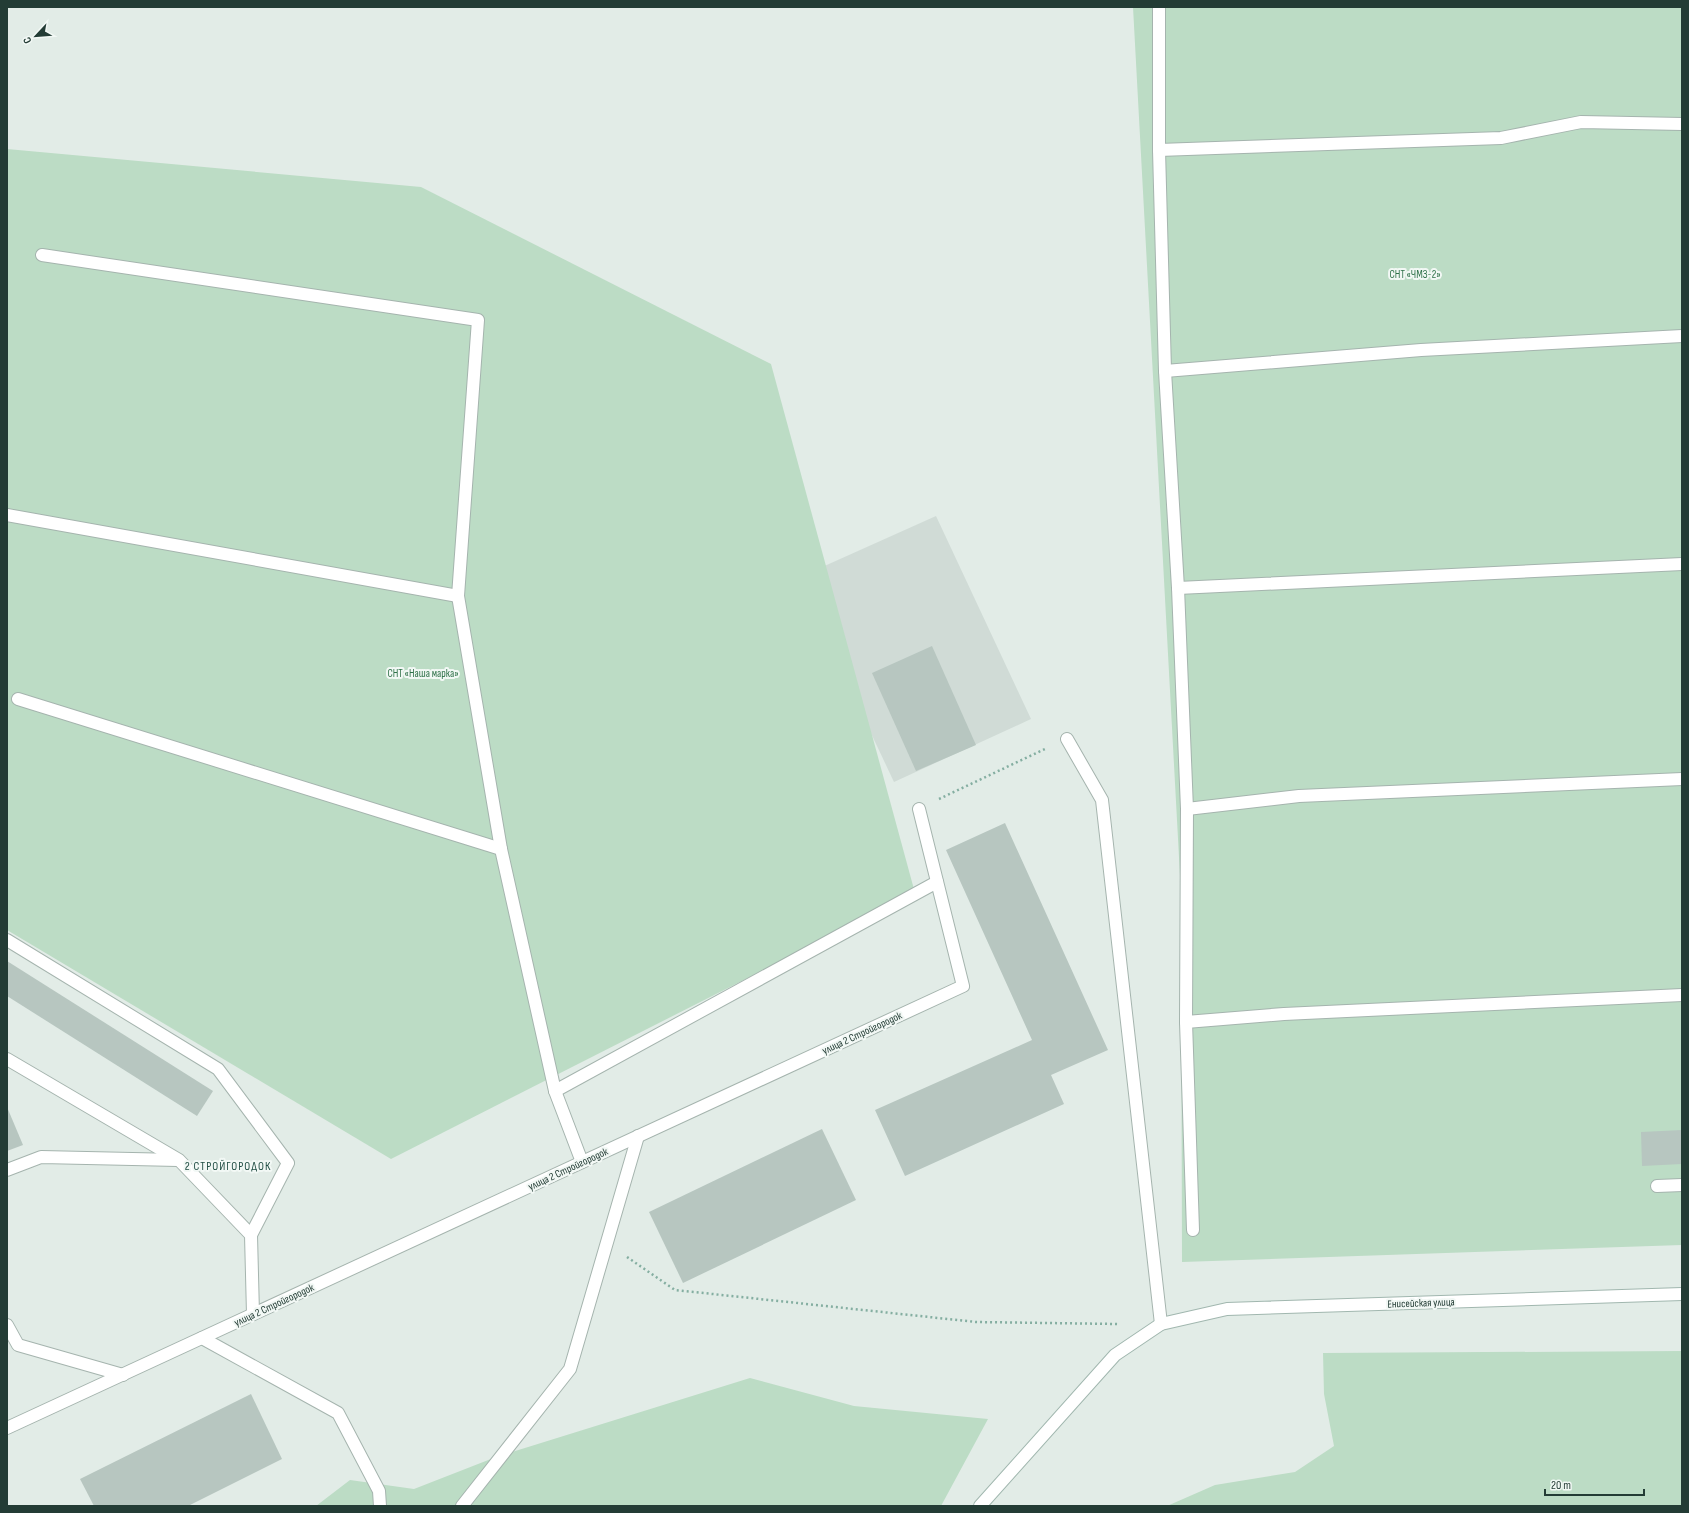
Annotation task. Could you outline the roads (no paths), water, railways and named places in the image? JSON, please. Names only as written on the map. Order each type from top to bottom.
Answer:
[{"type":"street","points":[[1159,7],[1159,150],[1165,371],[1178,588],[1187,809],[1186,1022],[1193,1230]]},
{"type":"street","points":[[1159,150],[1501,138],[1581,122],[1682,124]]},
{"type":"street","points":[[42,255],[478,320],[458,596],[501,850],[555,1090],[582,1162]]},
{"type":"street","points":[[1165,371],[1420,350],[1682,336]]},
{"type":"street","points":[[7,515],[458,596]]},
{"type":"street","points":[[1178,588],[1682,564]]},
{"type":"street","points":[[18,700],[501,850]]},
{"type":"street","points":[[980,1506],[1115,1355],[1161,1324],[1102,800],[1066,739]]},
{"type":"street","points":[[1187,809],[1299,796],[1682,779]]},
{"type":"street","name":"улица 2 Стройгородок","points":[[7,1428],[963,986],[919,809]]},
{"type":"street","points":[[555,1090],[937,882]]},
{"type":"street","points":[[7,940],[218,1069],[288,1163],[251,1235],[253,1314]]},
{"type":"street","points":[[1186,1022],[1284,1014],[1682,996]]},
{"type":"street","points":[[7,1058],[179,1160],[251,1235]]},
{"type":"street","points":[[462,1506],[570,1369],[638,1136]]},
{"type":"street","points":[[7,1170],[41,1157],[179,1160]]},
{"type":"street","points":[[1657,1186],[1682,1185]]},
{"type":"street","name":"Енисейская улица","points":[[1161,1324],[1227,1309],[1682,1294]]},
{"type":"street","points":[[7,1325],[18,1345],[123,1375]]},
{"type":"street","points":[[202,1338],[338,1413],[379,1491],[380,1506]]},
{"type":"district","name":"2 СТРОЙГОРОДОК","points":[[228,1166]]},
{"type":"park label","name":"СНТ «ЧМЗ-2»","points":[[1415,274]]},
{"type":"park label","name":"СНТ «Наша марка»","points":[[423,673]]}]
